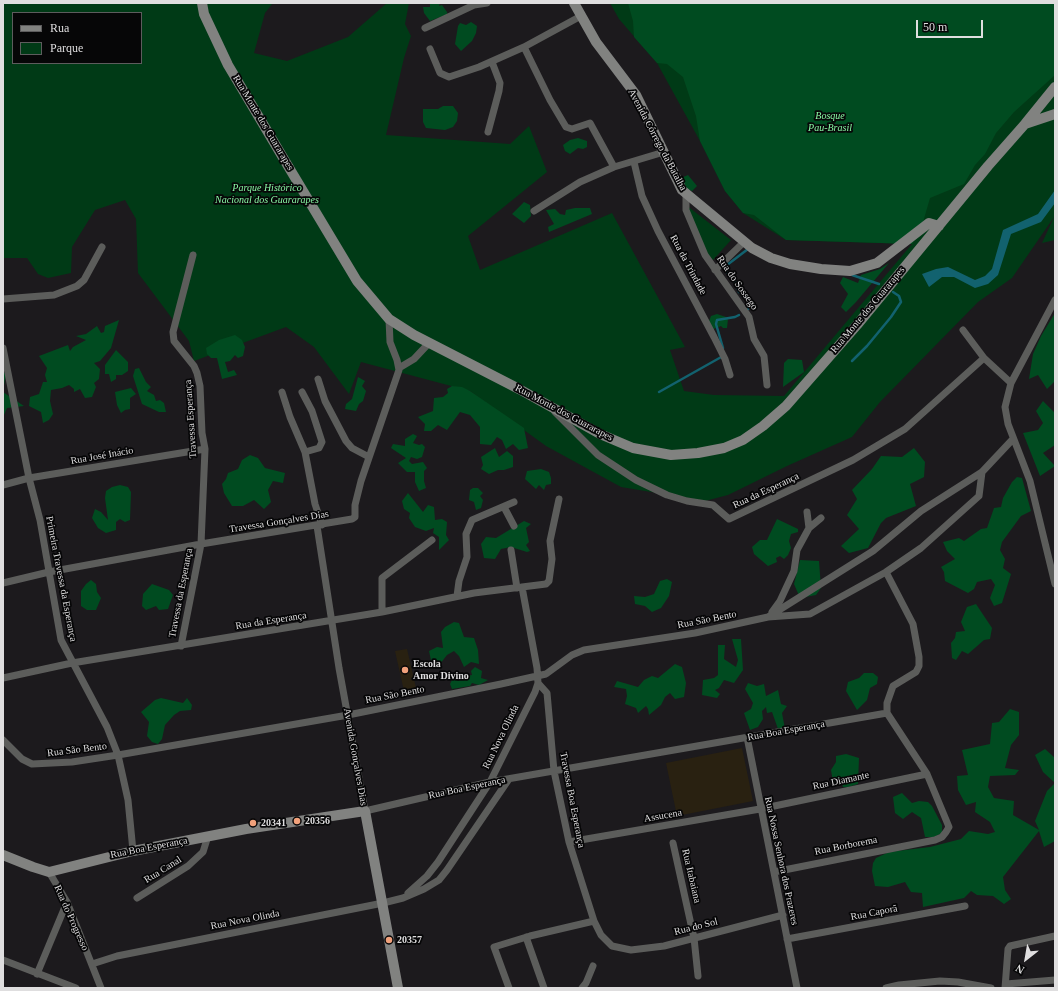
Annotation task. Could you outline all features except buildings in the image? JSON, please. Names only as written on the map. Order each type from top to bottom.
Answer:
[{"type":"main road","name":"Rua Monte dos Guararapes","points":[[202,3],[204,14],[228,65],[357,281],[389,319],[429,343],[600,434],[633,448],[671,456],[698,454],[717,450],[743,440],[763,426],[786,406],[1026,124],[1055,87]]},
{"type":"main road","name":"Avenida Córrego da Batalha","points":[[574,3],[596,42],[636,95],[678,184],[686,195],[742,244],[772,258],[790,264],[841,272],[878,263],[929,223],[938,226]]},
{"type":"main road","points":[[1026,124],[1055,114]]},
{"type":"main road","name":"Rua Boa Esperança","points":[[49,872],[133,850],[246,829],[365,810]]},
{"type":"main road","name":"Avenida Gonçalves Dias","points":[[365,810],[398,988]]},
{"type":"main road","points":[[3,855],[49,872]]},
{"type":"street","points":[[425,28],[474,4],[487,3]]},
{"type":"street","points":[[430,48],[440,73],[445,77],[466,72],[492,62],[524,47],[581,16]]},
{"type":"street","points":[[524,47],[550,100],[566,127],[572,129],[590,123],[614,167]]},
{"type":"street","points":[[488,132],[500,83],[492,62]]},
{"type":"street","points":[[534,211],[580,182],[614,167],[664,152]]},
{"type":"street","name":"Rua da Trindade","points":[[634,162],[638,185],[644,200],[725,359],[730,375]]},
{"type":"street","name":"Rua do Sossego","points":[[686,195],[686,210],[688,217],[705,255],[742,304],[749,316],[754,339],[764,356],[767,385]]},
{"type":"street","points":[[715,270],[742,244]]},
{"type":"street","points":[[3,299],[54,295],[77,286],[84,280],[102,247]]},
{"type":"street","name":"Travessa Esperança","points":[[193,255],[173,332],[174,341],[194,366],[200,386],[202,433],[205,449],[201,544]]},
{"type":"street","points":[[1055,300],[1011,383],[1006,407],[1008,424],[1030,481],[1055,584]]},
{"type":"street","points":[[389,319],[390,342],[399,368],[414,359],[429,343]]},
{"type":"street","points":[[963,330],[984,358],[1011,383]]},
{"type":"street","name":"Primeira Travessa da Esperança","points":[[3,348],[29,478],[40,520],[61,640],[107,727],[118,755],[128,800],[133,850]]},
{"type":"street","name":"Rua da Esperança","points":[[552,408],[598,454],[636,480],[674,497],[687,501],[713,505],[730,519],[853,460],[905,429],[984,358]]},
{"type":"street","name":"Travessa Gonçalves Dias","points":[[3,583],[49,572],[201,544],[320,526],[354,518],[358,492],[399,368]]},
{"type":"street","points":[[318,379],[325,401],[346,441],[352,448],[369,457]]},
{"type":"street","name":"Avenida Gonçalves Dias","points":[[282,392],[290,417],[305,452],[320,526],[331,621],[365,810]]},
{"type":"street","points":[[302,392],[312,411],[322,442],[319,448],[305,452]]},
{"type":"street","name":"Rua São Bento","points":[[768,617],[873,551],[921,511],[982,472],[1014,439]]},
{"type":"street","name":"Rua José Inácio","points":[[3,486],[29,478],[205,449]]},
{"type":"street","name":"Rua São Bento","points":[[3,740],[22,759],[32,764],[72,762],[118,755],[538,680],[572,655],[584,650],[695,633],[768,617],[810,614],[886,572],[921,548],[979,496],[982,472]]},
{"type":"street","name":"Rua da Esperança","points":[[3,678],[72,663],[331,621],[474,593],[543,584],[549,581],[552,559],[550,541],[559,499]]},
{"type":"street","points":[[457,596],[459,581],[467,557],[465,539],[469,525],[476,517],[514,502]]},
{"type":"street","points":[[504,507],[514,526]]},
{"type":"street","points":[[807,512],[809,528]]},
{"type":"street","points":[[768,617],[780,601],[794,571],[797,550],[809,528],[821,518]]},
{"type":"street","points":[[382,612],[382,578],[432,540]]},
{"type":"street","name":"Travessa da Esperança","points":[[181,646],[201,544]]},
{"type":"street","points":[[511,550],[538,680]]},
{"type":"street","points":[[886,572],[913,624],[919,657],[919,666],[916,672],[893,686],[887,703],[887,713],[927,774]]},
{"type":"street","name":"Travessa Boa Esperança","points":[[538,680],[547,693],[554,771],[569,842],[594,921],[601,935],[612,946]]},
{"type":"street","name":"Rua Nova Olinda","points":[[402,898],[427,876],[438,862],[490,782],[538,680]]},
{"type":"street","name":"Rua Boa Esperança","points":[[365,810],[490,782],[887,713]]},
{"type":"street","name":"Rua Nossa Senhora dos Prazeres","points":[[747,738],[797,988]]},
{"type":"street","name":"Rua Diamante","points":[[760,809],[927,774]]},
{"type":"street","name":"Rua Borborema","points":[[774,872],[942,837],[948,827],[927,774]]},
{"type":"street","name":"Rua Nova Olinda","points":[[92,964],[117,956],[383,903],[402,898],[424,889],[439,880],[448,870],[509,779]]},
{"type":"street","name":"Assucena","points":[[569,842],[760,809]]},
{"type":"street","name":"Rua Canal","points":[[137,898],[188,866],[203,852],[208,836]]},
{"type":"street","name":"Rua Itabaiana","points":[[673,842],[694,938],[698,976]]},
{"type":"street","name":"Rua do Progresso","points":[[49,872],[67,902],[101,988]]},
{"type":"street","points":[[37,974],[67,902]]},
{"type":"street","name":"Rua Caporã","points":[[787,939],[965,906]]},
{"type":"street","name":"Rua do Sol","points":[[612,946],[631,950],[664,946],[783,915]]},
{"type":"street","points":[[509,988],[494,947],[526,937],[594,921]]},
{"type":"street","points":[[1055,936],[1010,946],[1008,948],[1006,986],[1055,980]]},
{"type":"street","points":[[526,937],[544,988]]},
{"type":"street","points":[[3,960],[76,988]]},
{"type":"street","points":[[582,988],[586,983],[593,966]]},
{"type":"street","points":[[886,988],[899,985],[940,981],[958,982],[991,988]]},
{"type":"shaded area","name":"Escola Amor Divino","points":[[407,649],[416,688],[404,691],[395,651]]},
{"type":"shaded area","points":[[742,748],[753,801],[677,816],[666,763]]},
{"type":"green space","name":"Parque Histórico Nacional dos Guararapes","points":[[3,3],[273,3],[265,13],[254,53],[287,61],[348,37],[387,3],[409,3],[405,24],[411,36],[404,58],[386,135],[510,144],[529,126],[547,172],[468,236],[480,270],[612,213],[685,347],[670,350],[684,391],[714,395],[784,396],[912,244],[786,240],[743,213],[725,191],[700,141],[657,63],[619,19],[610,3],[1055,3],[1055,240],[1042,243],[1054,217],[1012,278],[978,302],[880,402],[852,437],[787,466],[728,495],[705,501],[621,487],[546,446],[470,391],[361,362],[349,394],[314,347],[286,327],[194,361],[189,341],[138,273],[136,219],[125,200],[95,210],[72,247],[71,273],[48,278],[38,274],[27,258],[3,258]]},
{"type":"green space","points":[[430,3],[440,3],[439,6],[442,5],[447,14],[453,12],[430,21],[424,13],[423,7],[430,7]]},
{"type":"green space","name":"Bosque Pau-Brasil","points":[[628,3],[1055,3],[1055,75],[1014,112],[996,133],[985,154],[975,165],[964,184],[930,198],[921,229],[912,244],[786,240],[754,215],[743,213],[725,191],[700,141],[696,116],[683,77],[667,64],[657,63],[634,37],[633,21]]},
{"type":"green space","points":[[471,22],[477,26],[476,33],[472,41],[461,51],[455,44],[458,26],[460,23],[466,25]]},
{"type":"green space","points":[[443,106],[453,106],[458,113],[457,121],[453,127],[445,130],[426,128],[423,122],[423,109],[438,109]]},
{"type":"green space","points":[[578,138],[587,141],[587,147],[583,149],[578,148],[570,154],[565,151],[563,145],[570,140]]},
{"type":"green space","points":[[688,175],[697,186],[692,191],[684,187],[681,178]]},
{"type":"green space","points":[[524,202],[530,205],[531,216],[524,223],[512,214]]},
{"type":"green space","points":[[686,205],[731,240],[713,260],[708,255]]},
{"type":"green space","points":[[575,208],[590,208],[592,214],[549,232],[548,227],[554,224],[546,210],[555,209],[560,214],[565,215],[566,210]]},
{"type":"green space","points":[[889,263],[846,312],[841,307],[848,294],[840,283],[843,277],[858,283],[861,275],[880,269]]},
{"type":"green space","points":[[1055,313],[1055,381],[1047,389],[1038,375],[1029,379],[1033,354],[1041,336]]},
{"type":"green space","points":[[717,314],[728,319],[727,328],[723,328],[721,326],[711,330],[708,324],[711,316]]},
{"type":"green space","points":[[119,320],[111,348],[100,361],[94,363],[100,369],[99,379],[94,383],[96,387],[92,397],[85,398],[80,389],[74,392],[74,389],[69,385],[51,390],[50,401],[53,414],[49,420],[43,423],[41,412],[29,406],[30,397],[39,394],[43,382],[47,382],[45,375],[47,368],[39,356],[68,345],[70,351],[73,347],[86,340],[76,336],[86,334],[97,326],[101,333],[104,332],[105,326]]},
{"type":"green space","points":[[235,335],[242,340],[245,347],[243,356],[238,358],[235,355],[230,361],[225,362],[228,372],[234,370],[237,375],[222,379],[217,358],[211,358],[207,354],[206,348],[219,340]]},
{"type":"green space","points":[[116,350],[128,362],[128,371],[122,375],[116,375],[116,379],[111,382],[109,374],[105,374],[105,365]]},
{"type":"green space","points":[[788,359],[802,360],[804,372],[783,387],[784,363]]},
{"type":"green space","points":[[139,368],[146,382],[151,387],[147,391],[154,395],[156,401],[160,400],[164,403],[166,412],[159,412],[142,404],[133,376],[135,369]]},
{"type":"green space","points":[[3,373],[8,373],[5,379],[3,392]]},
{"type":"green space","points":[[358,377],[365,381],[362,386],[366,391],[363,401],[359,404],[356,411],[345,409],[346,404],[352,399]]},
{"type":"green space","points":[[452,386],[462,387],[470,391],[524,428],[528,448],[519,450],[513,444],[506,449],[502,440],[497,437],[491,445],[480,444],[480,427],[470,415],[460,412],[447,430],[438,425],[431,431],[424,431],[425,424],[418,417],[433,411],[434,398],[443,397],[448,393],[447,389]]},
{"type":"green space","points":[[131,388],[136,394],[130,398],[130,409],[121,413],[117,405],[115,392]]},
{"type":"green space","points":[[3,392],[24,406],[7,408],[3,415]]},
{"type":"green space","points":[[1043,401],[1054,412],[1055,445],[1043,453],[1055,466],[1040,476],[1023,433],[1038,430],[1043,423],[1036,411]]},
{"type":"green space","points":[[413,434],[417,436],[413,443],[419,445],[422,444],[425,447],[422,457],[417,459],[411,457],[409,461],[412,464],[423,462],[427,468],[424,471],[426,488],[419,491],[415,482],[415,472],[407,472],[398,463],[406,458],[391,448],[393,444],[405,446],[405,439]]},
{"type":"green space","points":[[495,448],[499,457],[507,451],[513,456],[513,467],[498,470],[489,474],[481,469],[483,465],[481,457]]},
{"type":"green space","points":[[914,448],[925,462],[924,477],[910,484],[916,506],[886,518],[881,523],[868,548],[849,553],[841,546],[859,529],[847,515],[857,499],[852,490],[872,469],[881,456],[902,457]]},
{"type":"green space","points":[[250,455],[258,458],[265,468],[285,473],[283,483],[273,481],[268,490],[271,502],[264,509],[254,500],[243,506],[232,506],[224,493],[222,484],[228,473],[238,469],[242,460]]},
{"type":"green space","points":[[541,469],[549,472],[551,478],[551,484],[546,485],[544,490],[539,485],[536,489],[525,479],[527,471]]},
{"type":"green space","points":[[1017,477],[1022,478],[1031,511],[1021,516],[1002,542],[1000,550],[1005,559],[1003,568],[1011,574],[1002,603],[994,606],[990,598],[995,585],[991,579],[977,582],[974,589],[968,593],[945,581],[944,572],[941,567],[955,559],[947,551],[943,542],[959,538],[964,541],[981,529],[987,528],[994,508],[1001,507],[1003,498],[1012,482]]},
{"type":"green space","points":[[120,485],[128,487],[131,492],[130,520],[125,522],[120,519],[116,522],[116,530],[106,533],[98,528],[92,518],[95,509],[101,512],[108,520],[105,498],[106,491],[112,487]]},
{"type":"green space","points":[[473,488],[478,488],[483,493],[480,496],[483,500],[481,508],[476,510],[474,502],[469,500],[470,490]]},
{"type":"green space","points":[[408,493],[423,512],[428,505],[434,507],[435,520],[442,519],[447,522],[446,535],[449,540],[439,550],[439,537],[433,533],[434,528],[426,531],[415,527],[409,518],[410,513],[404,509],[402,501]]},
{"type":"green space","points":[[777,519],[798,529],[798,532],[791,534],[789,541],[791,548],[788,555],[784,559],[780,556],[776,558],[777,562],[768,566],[754,554],[752,547],[760,540],[767,540]]},
{"type":"green space","points":[[524,521],[531,524],[526,528],[529,542],[526,545],[530,551],[527,552],[511,547],[501,549],[495,559],[484,558],[481,544],[486,537],[496,538]]},
{"type":"green space","points":[[800,560],[819,561],[821,588],[816,595],[800,598],[794,584]]},
{"type":"green space","points":[[667,579],[672,582],[669,596],[661,608],[652,612],[645,606],[635,604],[634,596],[645,597],[654,594],[660,581]]},
{"type":"green space","points":[[91,580],[96,584],[97,592],[101,598],[96,610],[87,610],[81,606],[81,591]]},
{"type":"green space","points":[[152,584],[169,590],[173,595],[168,609],[159,610],[156,606],[146,610],[142,606],[143,594]]},
{"type":"green space","points":[[976,604],[992,628],[990,639],[984,640],[968,654],[962,651],[956,660],[952,658],[951,643],[955,638],[956,632],[965,631],[961,622],[967,607]]},
{"type":"green space","points":[[454,622],[459,623],[464,637],[474,638],[478,650],[479,664],[471,662],[464,667],[459,656],[454,651],[447,655],[440,664],[432,665],[429,651],[437,647],[443,648],[441,632],[445,627]]},
{"type":"green space","points":[[732,639],[741,639],[743,670],[734,683],[724,680],[719,688],[715,690],[720,694],[717,698],[702,695],[703,680],[714,678],[718,675],[718,645],[725,645],[724,659],[736,667],[738,660]]},
{"type":"green space","points":[[675,664],[682,667],[686,683],[684,697],[675,699],[670,693],[665,697],[661,705],[649,715],[646,706],[638,713],[636,708],[625,704],[627,696],[626,689],[614,687],[617,681],[638,687],[644,680],[652,676],[658,678]]},
{"type":"green space","points":[[475,667],[482,671],[481,678],[488,680],[479,685],[472,683],[470,686],[452,689],[450,684],[453,678],[472,675],[471,671]]},
{"type":"green space","points":[[864,673],[873,673],[878,677],[877,684],[870,688],[867,700],[857,710],[846,691],[848,682],[859,678]]},
{"type":"green space","points":[[748,683],[757,686],[764,684],[766,696],[778,690],[781,704],[787,706],[782,713],[785,729],[778,729],[772,712],[767,713],[766,707],[762,711],[763,719],[758,727],[750,730],[744,713],[751,709],[753,703],[745,689]]},
{"type":"green space","points":[[161,698],[183,703],[187,698],[192,705],[191,710],[180,711],[165,725],[162,739],[158,744],[152,742],[147,736],[149,722],[141,712],[155,700]]},
{"type":"green space","points":[[1010,709],[1019,712],[1019,735],[1011,745],[1005,768],[1019,770],[1015,775],[990,776],[988,787],[994,798],[1014,801],[1013,815],[1039,830],[1035,821],[1047,791],[1055,783],[1055,841],[1044,847],[1039,831],[1003,877],[1005,890],[1011,899],[1004,904],[993,896],[977,895],[971,891],[964,898],[923,907],[922,893],[911,892],[905,882],[888,887],[875,886],[872,871],[873,863],[876,858],[889,852],[930,847],[961,839],[969,831],[988,834],[995,832],[990,822],[975,812],[976,802],[966,805],[958,790],[957,776],[968,775],[962,750],[990,744],[992,723],[999,722]]},
{"type":"green space","points":[[1045,749],[1055,758],[1055,783],[1043,772],[1035,755]]},
{"type":"green space","points":[[846,754],[859,758],[858,784],[843,787],[841,781],[833,782],[831,770],[836,762],[836,756]]},
{"type":"green space","points":[[902,793],[912,803],[919,801],[928,802],[932,806],[942,825],[942,833],[934,837],[925,837],[921,818],[912,812],[903,819],[895,813],[893,797]]},
{"type":"water","points":[[1055,190],[1055,203],[1041,222],[1011,234],[998,275],[988,284],[975,288],[954,277],[942,277],[929,287],[922,274],[936,269],[948,267],[975,280],[985,276],[992,269],[1003,230],[1038,214]]},
{"type":"waterway","points":[[748,249],[727,265],[725,270],[736,283],[739,292],[745,296],[750,304],[748,309]]},
{"type":"waterway","points":[[852,275],[879,284]]},
{"type":"waterway","points":[[852,361],[867,346],[891,317],[901,302],[899,296],[893,292]]},
{"type":"waterway","points":[[723,348],[716,324],[717,320],[739,315]]},
{"type":"waterway","points":[[659,392],[723,356]]},
{"type":"place","name":"Escola Amor Divino","points":[[405,670]]},
{"type":"place","name":"20356","points":[[297,821]]},
{"type":"place","name":"20341","points":[[253,823]]},
{"type":"place","name":"20357","points":[[389,940]]}]
